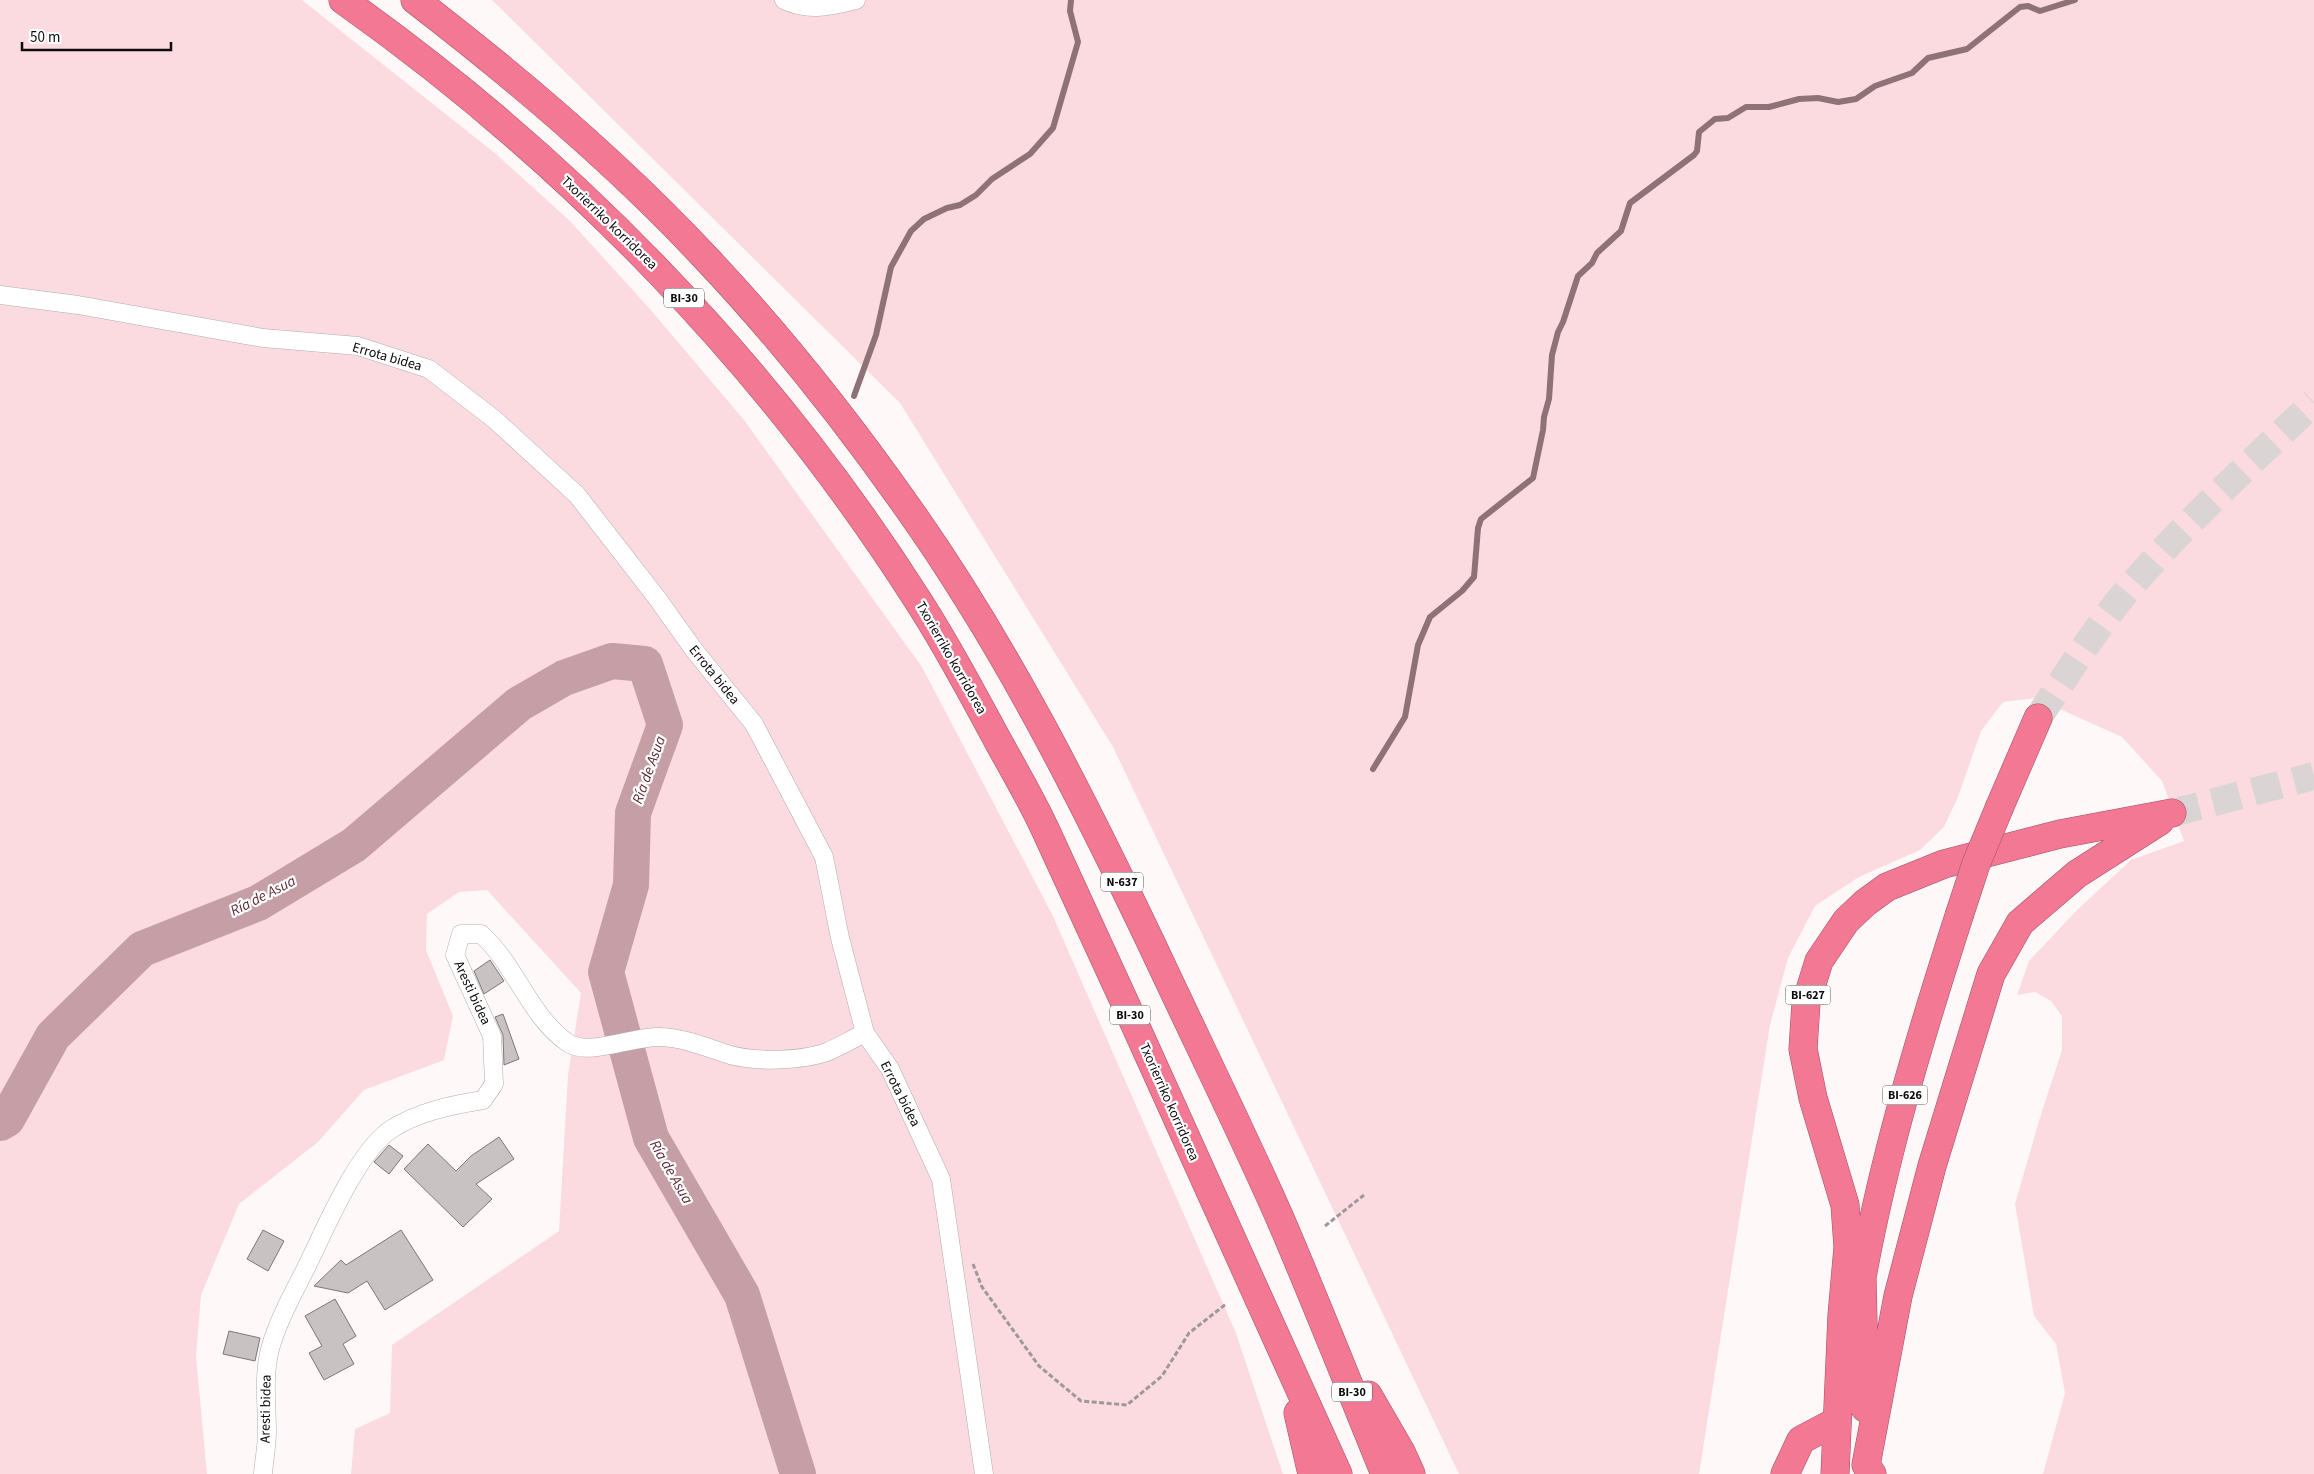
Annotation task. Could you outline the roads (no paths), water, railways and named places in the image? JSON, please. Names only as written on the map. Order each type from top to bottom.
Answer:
[{"type":"highway","name":"Txorierriko korridorea","points":[[343,0],[477,103],[571,185],[630,242],[686,300],[781,410],[875,536],[956,662],[1043,824],[1338,1474]]},
{"type":"highway","name":"N-637","points":[[415,0],[505,69],[601,154],[705,257],[814,384],[865,448],[910,511],[992,639],[1061,761],[1105,847],[1240,1131]]},
{"type":"highway","name":"BI-626","points":[[1835,1474],[1837,1421],[1862,1277],[1891,1150],[1926,1018],[1976,864],[2038,718]]},
{"type":"highway","name":"BI-627","points":[[1837,1421],[1848,1247],[1845,1204],[1813,1098],[1803,1049],[1806,1003],[1819,961],[1846,921],[1865,903],[1887,887],[1944,864],[2031,842],[2172,813],[2077,874],[2020,923],[1991,974],[1932,1166],[1898,1296],[1868,1471]]},
{"type":"highway","name":"BI-30","points":[[1240,1131],[1319,1310],[1385,1474]]},
{"type":"highway","name":"BI-626","points":[[1862,1277],[1868,1471]]},
{"type":"highway","points":[[1319,1310],[1401,1452],[1411,1474]]},
{"type":"highway","points":[[1293,1374],[1299,1422],[1312,1474]]},
{"type":"highway","points":[[1785,1474],[1801,1440],[1837,1421]]},
{"type":"street","points":[[784,0],[794,5],[825,8],[856,0]]},
{"type":"street","name":"Errota bidea","points":[[0,295],[78,305],[263,338],[358,346],[429,369],[494,419],[577,495],[657,598],[694,650],[754,724],[824,857],[840,938],[865,1033],[890,1069],[941,1179],[984,1474]]},
{"type":"street","name":"Aresti bidea","points":[[263,1474],[267,1434],[265,1382],[270,1349],[312,1254],[363,1159],[389,1131],[413,1118],[458,1104],[483,1100],[494,1084],[492,1036],[455,955],[461,934],[481,934],[497,948],[545,1022],[570,1044],[595,1048],[643,1038],[661,1037],[692,1042],[733,1056],[782,1060],[824,1052],[865,1033]]},
{"type":"waterway","points":[[854,396],[876,335],[891,267],[911,231],[924,219],[947,208],[960,205],[976,195],[992,179],[1030,154],[1053,128],[1078,42],[1070,11],[1071,0]]},
{"type":"waterway","points":[[1373,769],[1405,717],[1418,645],[1430,617],[1462,591],[1474,577],[1478,528],[1481,519],[1533,478],[1549,399],[1552,355],[1558,332],[1578,276],[1592,263],[1597,253],[1621,231],[1630,203],[1694,155],[1697,151],[1699,132],[1715,119],[1728,118],[1746,107],[1769,107],[1799,99],[1818,98],[1838,102],[1856,99],[1875,86],[1912,73],[1928,58],[1967,49],[2020,7],[2028,6],[2040,11],[2075,0]]},
{"type":"waterway","name":"Ría de Asua","points":[[0,1123],[7,1119],[53,1036],[142,949],[258,903],[354,845],[519,704],[564,678],[612,661],[645,664],[665,725],[633,813],[631,885],[606,972],[651,1138],[742,1295],[798,1474]]},
{"type":"tunnel","points":[[2038,718],[2095,633],[2132,585],[2198,514],[2314,402]]},
{"type":"tunnel","points":[[2172,813],[2314,776]]}]
